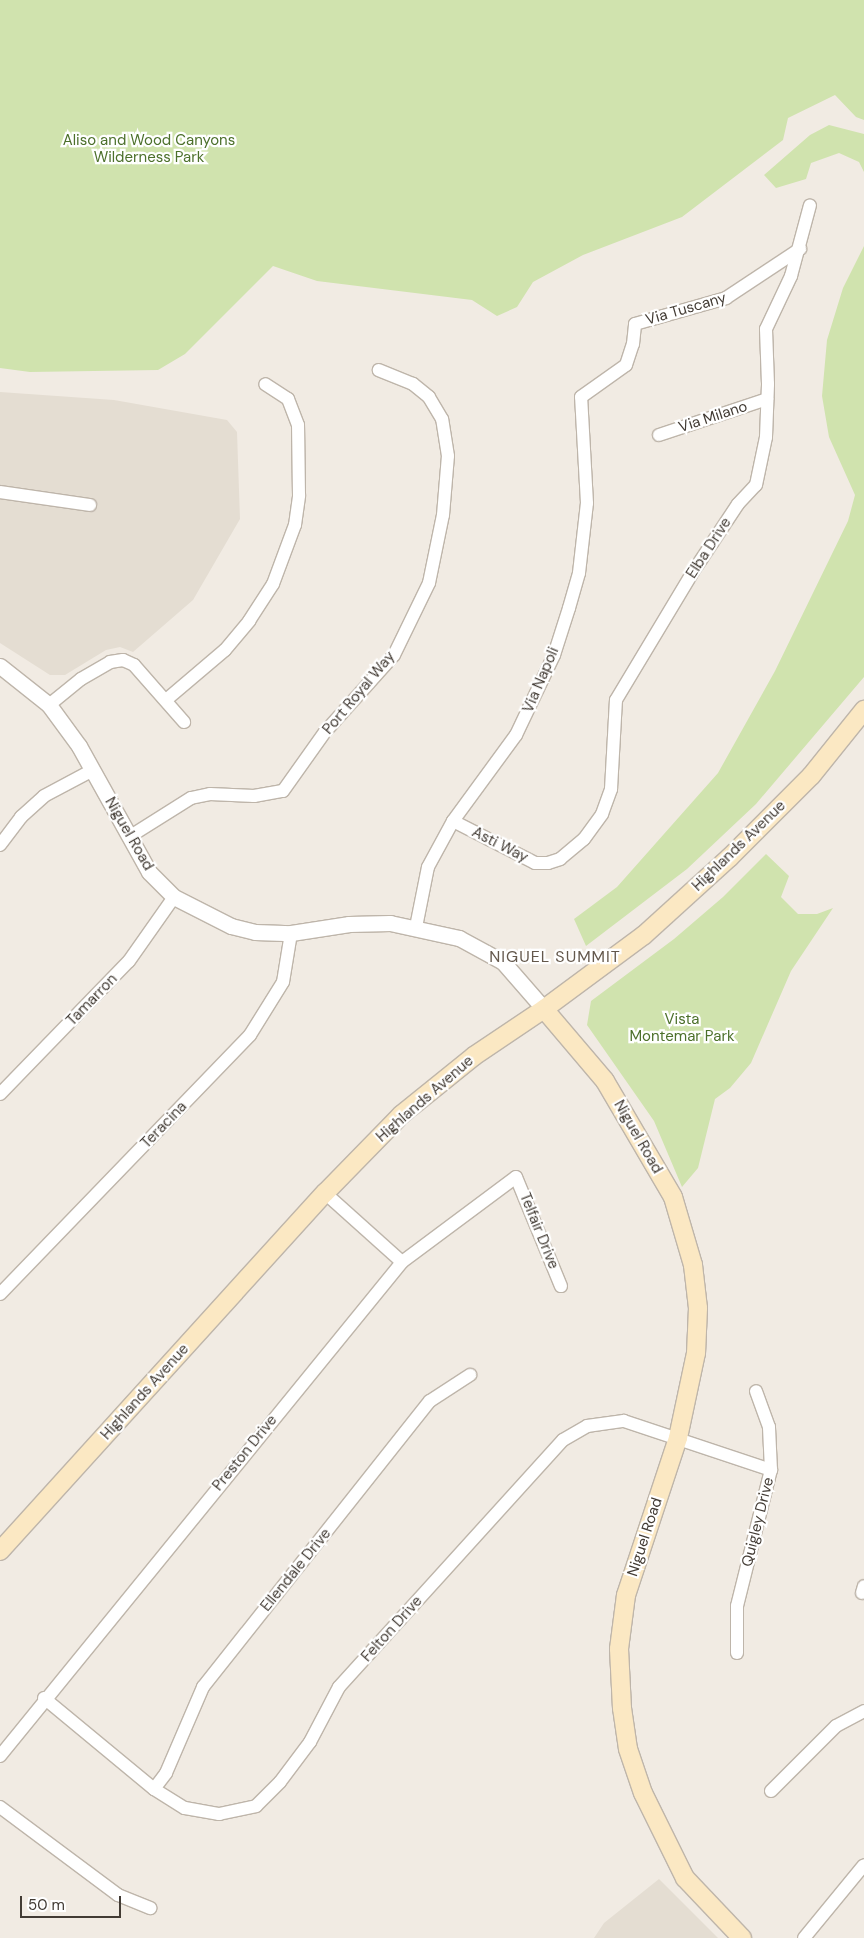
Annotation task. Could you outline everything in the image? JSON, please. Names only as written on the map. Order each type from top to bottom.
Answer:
[{"type":"main road","name":"Highlands Avenue","points":[[0,1551],[325,1193],[401,1116],[474,1056],[544,1009],[644,935],[729,858],[811,776],[864,710]]},
{"type":"main road","name":"Niguel Road","points":[[544,1009],[605,1081],[673,1197],[693,1265],[698,1308],[696,1353],[678,1438],[626,1595],[619,1649],[628,1749],[643,1793],[686,1878],[742,1938]]},
{"type":"street","name":"Elba Drive","points":[[548,863],[560,859],[584,839],[602,814],[611,788],[616,700],[691,575],[738,504],[756,485],[763,460],[767,399],[766,330],[800,249],[810,205]]},
{"type":"street","name":"Via Tuscany","points":[[582,406],[581,397],[626,365],[633,344],[635,324],[726,298],[800,249]]},
{"type":"street","name":"Port Royal Way","points":[[129,837],[191,798],[210,794],[254,796],[283,791],[325,732],[399,645],[429,582],[443,515],[448,456],[442,419],[429,397],[413,384],[379,370]]},
{"type":"street","points":[[166,700],[225,650],[249,621],[273,584],[295,525],[299,495],[298,426],[288,400],[265,384]]},
{"type":"street","name":"Via Milano","points":[[659,435],[767,399]]},
{"type":"street","name":"Via Napoli","points":[[416,927],[428,867],[453,821],[516,735],[550,664],[566,618],[579,573],[587,503],[582,406]]},
{"type":"street","points":[[0,492],[90,505]]},
{"type":"street","points":[[49,704],[81,679],[110,662],[123,660],[134,665],[184,722]]},
{"type":"street","name":"Niguel Road","points":[[0,666],[49,704],[79,746],[91,771],[149,872],[174,897],[230,926],[255,932],[290,933],[349,924],[390,923],[416,927],[459,938],[481,948],[503,962],[544,1009]]},
{"type":"street","points":[[0,845],[21,817],[44,796],[91,771]]},
{"type":"street","name":"Asti Way","points":[[453,821],[535,863],[548,863]]},
{"type":"street","name":"Tamarron","points":[[0,1094],[129,961],[174,897]]},
{"type":"street","name":"Teracina","points":[[0,1294],[250,1035],[283,982],[290,933]]},
{"type":"street","name":"Preston Drive","points":[[0,1756],[44,1698],[402,1262],[516,1176]]},
{"type":"street","name":"Telfair Drive","points":[[516,1176],[561,1286]]},
{"type":"street","points":[[325,1193],[402,1262]]},
{"type":"street","name":"Ellendale Drive","points":[[154,1789],[166,1774],[203,1687],[430,1401],[470,1375]]},
{"type":"street","name":"Quigley Drive","points":[[737,1653],[737,1606],[771,1470],[769,1427],[756,1391]]},
{"type":"street","name":"Felton Drive","points":[[44,1698],[154,1789],[184,1808],[219,1814],[256,1806],[280,1782],[310,1742],[340,1687],[563,1440],[587,1426],[624,1422],[678,1438],[771,1470]]},
{"type":"street","points":[[771,1791],[836,1726],[864,1711]]},
{"type":"street","points":[[0,1808],[118,1895],[151,1908]]},
{"type":"street","points":[[804,1938],[864,1865]]},
{"type":"shaded area","points":[[0,392],[114,400],[227,420],[237,432],[240,519],[193,600],[133,652],[120,647],[106,650],[65,675],[50,675],[0,643]]},
{"type":"shaded area","points":[[659,1879],[718,1938],[594,1938],[604,1923]]},
{"type":"green space","name":"Aliso and Wood Canyons Wilderness Park","points":[[0,0],[864,0],[864,120],[856,117],[835,95],[788,118],[783,140],[682,217],[583,255],[533,282],[517,307],[497,316],[472,300],[317,281],[273,266],[185,354],[158,370],[30,372],[0,368]]},
{"type":"green space","points":[[829,125],[864,134],[864,172],[859,162],[839,153],[811,163],[806,179],[776,188],[764,175],[810,135]]},
{"type":"green space","points":[[864,246],[864,677],[756,804],[687,869],[586,946],[574,919],[617,887],[718,773],[775,671],[848,521],[855,495],[829,437],[822,396],[827,340],[843,288]]},
{"type":"green space","name":"Vista Montemar Park","points":[[766,854],[789,876],[781,897],[798,914],[817,914],[833,908],[791,971],[751,1063],[730,1088],[715,1099],[698,1168],[682,1187],[654,1121],[587,1025],[591,1001],[674,939],[723,897]]},
{"type":"district","name":"NIGUEL SUMMIT","points":[[555,957]]}]
